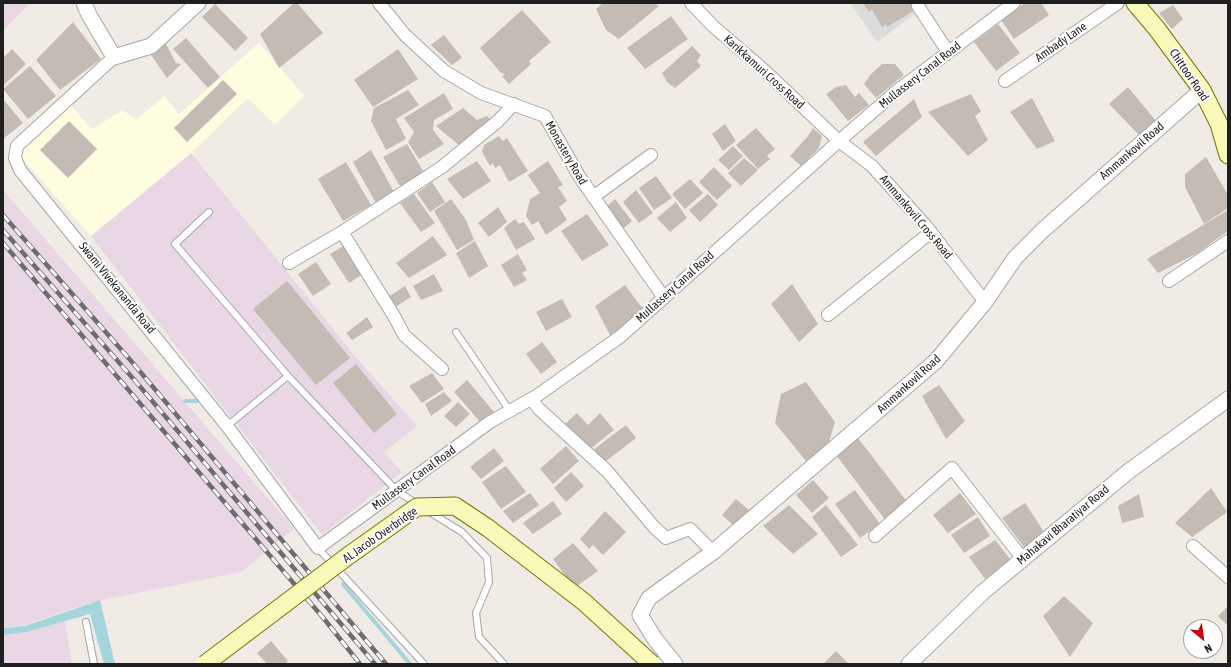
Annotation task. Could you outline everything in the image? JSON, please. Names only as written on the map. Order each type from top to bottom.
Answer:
[{"type":"main road","name":"Chittoor Road","points":[[1135,3],[1157,29],[1223,121],[1228,155]]},
{"type":"main road","name":"AL Jacob Overbridge","points":[[205,664],[348,556],[416,507],[447,506],[455,506],[462,510],[533,562],[584,602],[652,664]]},
{"type":"street","points":[[84,3],[89,15],[114,57],[151,46],[198,3]]},
{"type":"street","name":"Monastery Road","points":[[379,3],[404,35],[444,71],[481,93],[545,116],[579,176],[664,298]]},
{"type":"street","name":"Karikkamuri Cross Road","points":[[691,3],[714,27],[765,71],[838,141]]},
{"type":"street","name":"Mullassery Canal Road","points":[[318,548],[490,422],[531,399],[621,336],[838,141],[898,90],[1014,3]]},
{"type":"street","name":"Ambady Lane","points":[[1005,81],[1118,3]]},
{"type":"street","points":[[918,6],[948,52]]},
{"type":"street","name":"Swami Vivekananda Road","points":[[114,57],[17,146],[15,158],[20,170],[227,426],[318,548]]},
{"type":"street","name":"Ammankovil Road","points":[[675,664],[655,639],[640,615],[649,598],[714,552],[936,361],[985,302],[1015,258],[1043,230],[1202,90]]},
{"type":"street","points":[[289,263],[342,232],[442,167],[498,121],[514,104]]},
{"type":"street","name":"Ammankovil Cross Road","points":[[838,141],[872,166],[931,232],[985,302]]},
{"type":"street","points":[[593,197],[651,155]]},
{"type":"street","points":[[342,232],[394,316],[404,335],[442,369]]},
{"type":"street","points":[[828,315],[931,232]]},
{"type":"street","points":[[1169,281],[1228,241]]},
{"type":"street","points":[[531,399],[539,409],[607,472],[654,527],[666,538],[690,528],[714,552]]},
{"type":"street","name":"Mahakavi Bharatiyar Road","points":[[909,664],[983,592],[1129,471],[1228,399]]},
{"type":"street","points":[[875,536],[952,468],[1023,559]]},
{"type":"street","points":[[1193,546],[1228,577]]},
{"type":"lane","points":[[209,212],[175,244],[288,376],[397,491],[462,532],[487,558],[489,582],[476,613],[479,637],[504,664]]},
{"type":"lane","points":[[456,332],[510,411]]},
{"type":"lane","points":[[227,426],[288,376]]},
{"type":"lane","name":"Swami Vivekananda Road","points":[[318,548],[424,664]]},
{"type":"lane","points":[[86,622],[94,664]]},
{"type":"shaded area","points":[[3,3],[30,3],[3,31]]},
{"type":"shaded area","points":[[850,3],[930,3],[877,42]]},
{"type":"shaded area","points":[[259,43],[304,96],[275,125],[248,98],[191,153],[91,236],[21,157],[21,146],[71,106],[92,129],[123,110],[136,120],[164,96],[179,114]]},
{"type":"shaded area","points":[[191,153],[356,357],[417,426],[384,452],[402,472],[322,535],[91,236]]},
{"type":"shaded area","points":[[3,190],[294,529],[241,572],[88,603],[25,625],[3,627]]},
{"type":"shaded area","points":[[65,621],[72,664],[3,664],[3,635],[27,632]]},
{"type":"water","points":[[100,600],[115,664],[104,664],[90,614],[27,632],[3,635],[3,628],[25,626]]},
{"type":"building","points":[[294,3],[297,3],[323,33],[279,68],[260,34]]},
{"type":"building","points":[[603,3],[654,3],[659,6],[619,39],[606,30],[596,9]]},
{"type":"building","points":[[863,3],[918,3],[915,10],[887,27],[886,24],[882,27],[872,10],[869,12]]},
{"type":"building","points":[[1025,3],[1041,3],[1049,15],[1014,39],[1001,20]]},
{"type":"building","points":[[215,4],[248,38],[235,51],[202,17]]},
{"type":"building","points":[[1173,5],[1183,19],[1172,29],[1159,13]]},
{"type":"building","points":[[522,10],[551,42],[529,61],[531,64],[509,84],[502,76],[505,74],[500,72],[480,48]]},
{"type":"building","points":[[671,16],[688,39],[645,69],[627,48]]},
{"type":"building","points":[[73,22],[101,59],[60,90],[36,60]]},
{"type":"building","points":[[998,24],[1020,53],[996,71],[974,42]]},
{"type":"building","points":[[444,35],[462,58],[452,65],[431,45]]},
{"type":"building","points":[[186,38],[220,77],[208,88],[173,49]]},
{"type":"building","points":[[165,42],[176,63],[181,64],[167,78],[151,55]]},
{"type":"building","points":[[692,46],[701,55],[697,61],[701,66],[675,88],[667,82],[662,73]]},
{"type":"building","points":[[12,49],[26,64],[3,86],[3,58]]},
{"type":"building","points":[[398,49],[418,79],[373,107],[354,80]]},
{"type":"building","points":[[882,64],[895,64],[904,75],[876,98],[864,84],[871,74]]},
{"type":"building","points":[[30,66],[56,96],[28,119],[3,89]]},
{"type":"building","points":[[223,80],[237,94],[187,142],[174,128]]},
{"type":"building","points":[[846,85],[855,97],[859,93],[869,105],[848,121],[826,94],[836,87]]},
{"type":"building","points":[[1128,87],[1156,121],[1140,136],[1109,104]]},
{"type":"building","points":[[408,90],[419,105],[396,119],[406,139],[386,150],[371,121],[374,108]]},
{"type":"building","points":[[444,93],[453,109],[434,120],[433,130],[444,144],[419,159],[408,142],[414,132],[404,118]]},
{"type":"building","points":[[971,94],[981,111],[975,116],[988,140],[968,156],[928,112]]},
{"type":"building","points":[[1032,98],[1055,141],[1037,149],[1010,112]]},
{"type":"building","points":[[3,99],[23,123],[3,139]]},
{"type":"building","points":[[914,99],[922,117],[876,156],[863,142]]},
{"type":"building","points":[[463,108],[477,120],[487,116],[494,123],[460,146],[436,126]]},
{"type":"building","points":[[69,121],[97,149],[68,178],[40,150]]},
{"type":"building","points":[[725,124],[736,141],[723,151],[712,134]]},
{"type":"building","points":[[756,128],[775,149],[767,156],[770,159],[758,169],[736,145]]},
{"type":"building","points":[[813,128],[822,136],[819,148],[801,166],[790,156],[808,136]]},
{"type":"building","points":[[499,136],[503,141],[507,138],[528,171],[509,182],[500,165],[495,168],[493,163],[490,166],[482,152],[484,145]]},
{"type":"building","points":[[407,144],[425,174],[401,188],[383,157]]},
{"type":"building","points":[[733,146],[743,156],[729,170],[718,160]]},
{"type":"building","points":[[371,150],[394,192],[376,203],[353,162]]},
{"type":"building","points":[[1206,157],[1228,195],[1228,208],[1204,224],[1185,187],[1185,174]]},
{"type":"building","points":[[744,158],[758,170],[741,186],[728,173]]},
{"type":"building","points":[[477,161],[491,181],[463,199],[447,179]]},
{"type":"building","points":[[548,161],[563,185],[558,187],[567,201],[559,207],[567,220],[546,235],[538,221],[532,225],[526,216],[530,199],[540,193],[528,175]]},
{"type":"building","points":[[346,162],[371,205],[343,221],[318,179]]},
{"type":"building","points":[[714,167],[732,186],[717,200],[699,182]]},
{"type":"building","points":[[656,176],[672,198],[654,210],[639,188]]},
{"type":"building","points":[[690,179],[703,193],[685,209],[672,194]]},
{"type":"building","points":[[432,182],[445,202],[430,212],[417,193]]},
{"type":"building","points":[[636,190],[653,213],[639,223],[623,202]]},
{"type":"building","points":[[414,194],[435,223],[421,232],[400,203]]},
{"type":"building","points":[[708,194],[718,205],[700,222],[689,210]]},
{"type":"building","points":[[451,199],[466,220],[474,240],[457,250],[434,211]]},
{"type":"building","points":[[615,199],[632,221],[623,229],[604,209]]},
{"type":"building","points":[[676,202],[687,218],[670,232],[657,218]]},
{"type":"building","points":[[498,207],[507,222],[489,237],[478,223]]},
{"type":"building","points":[[1228,210],[1228,231],[1196,254],[1158,273],[1147,259]]},
{"type":"building","points":[[587,214],[609,245],[582,261],[561,231]]},
{"type":"building","points":[[515,219],[519,224],[524,222],[535,239],[516,250],[504,228]]},
{"type":"building","points":[[433,236],[447,255],[409,278],[396,263]]},
{"type":"building","points":[[475,241],[488,266],[469,278],[456,253]]},
{"type":"building","points":[[345,245],[363,274],[349,283],[330,254]]},
{"type":"building","points":[[518,254],[527,270],[522,273],[527,280],[514,287],[501,265]]},
{"type":"building","points":[[316,262],[331,284],[313,296],[298,274]]},
{"type":"building","points":[[434,274],[443,291],[421,300],[413,286]]},
{"type":"building","points":[[287,281],[350,358],[316,385],[253,309]]},
{"type":"building","points":[[792,284],[818,324],[799,342],[771,304]]},
{"type":"building","points":[[625,285],[643,309],[611,337],[595,306]]},
{"type":"building","points":[[405,286],[411,297],[394,308],[388,297]]},
{"type":"building","points":[[562,299],[572,317],[546,331],[536,312]]},
{"type":"building","points":[[367,317],[373,327],[352,340],[346,333]]},
{"type":"building","points":[[542,342],[557,362],[541,374],[526,354]]},
{"type":"building","points":[[356,364],[397,414],[374,433],[333,383]]},
{"type":"building","points":[[432,373],[444,389],[422,403],[409,386]]},
{"type":"building","points":[[467,380],[495,413],[482,424],[454,392]]},
{"type":"building","points":[[806,382],[835,422],[828,445],[806,461],[775,423],[781,394]]},
{"type":"building","points":[[939,385],[965,421],[946,439],[922,396]]},
{"type":"building","points":[[444,392],[452,401],[431,416],[425,404]]},
{"type":"building","points":[[458,402],[470,414],[456,427],[444,416]]},
{"type":"building","points":[[577,413],[588,425],[600,413],[614,430],[589,450],[564,425]]},
{"type":"building","points":[[626,425],[636,438],[605,462],[593,450]]},
{"type":"building","points":[[858,438],[908,503],[886,521],[836,455]]},
{"type":"building","points":[[566,446],[579,461],[553,484],[540,469]]},
{"type":"building","points":[[494,448],[504,461],[481,479],[470,467]]},
{"type":"building","points":[[506,466],[526,492],[501,509],[482,482]]},
{"type":"building","points":[[571,472],[584,486],[566,502],[554,488]]},
{"type":"building","points":[[813,480],[829,498],[812,513],[796,495]]},
{"type":"building","points":[[1211,488],[1227,512],[1192,537],[1175,523]]},
{"type":"building","points":[[855,490],[880,524],[860,538],[835,504]]},
{"type":"building","points":[[530,493],[539,505],[513,523],[503,511]]},
{"type":"building","points":[[960,493],[976,514],[948,533],[933,515]]},
{"type":"building","points":[[1139,494],[1144,517],[1122,523],[1118,506]]},
{"type":"building","points":[[736,499],[751,512],[734,526],[722,515]]},
{"type":"building","points":[[553,501],[562,514],[533,534],[523,523]]},
{"type":"building","points":[[1025,503],[1046,535],[1027,551],[1002,518]]},
{"type":"building","points":[[789,505],[818,534],[793,554],[763,526]]},
{"type":"building","points":[[826,505],[858,545],[841,557],[812,517]]},
{"type":"building","points":[[605,511],[626,532],[603,555],[593,545],[589,549],[580,539]]},
{"type":"building","points":[[978,517],[990,536],[964,553],[951,535]]},
{"type":"building","points":[[995,540],[1011,560],[985,579],[969,557]]},
{"type":"building","points":[[573,543],[598,571],[574,588],[553,559]]},
{"type":"building","points":[[1064,596],[1093,623],[1070,657],[1043,616]]},
{"type":"building","points":[[1228,606],[1228,626],[1223,619],[1218,616]]},
{"type":"building","points":[[271,641],[288,661],[285,664],[267,664],[257,653]]},
{"type":"building","points":[[836,651],[849,664],[823,664]]},
{"type":"waterway","points":[[185,401],[202,401]]},
{"type":"waterway","points":[[343,584],[410,664]]},
{"type":"railway","points":[[3,215],[132,362],[386,664]]},
{"type":"railway","points":[[3,230],[137,383],[375,664]]},
{"type":"railway","points":[[3,243],[325,620],[360,664]]}]
